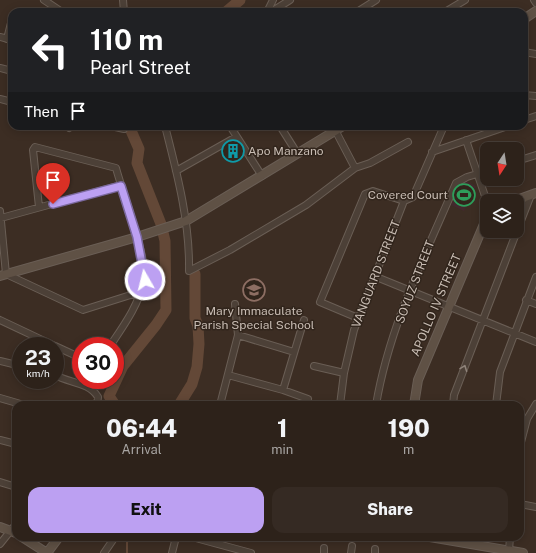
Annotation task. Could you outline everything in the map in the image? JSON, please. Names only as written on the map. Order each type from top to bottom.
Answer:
[{"type":"street","points":[[44,0],[56,8]]},
{"type":"street","points":[[277,8],[290,0]]},
{"type":"street","points":[[363,8],[376,0]]},
{"type":"street","points":[[452,8],[465,0]]},
{"type":"street","points":[[166,130],[186,221],[189,250],[189,270],[230,250],[293,213],[355,168],[370,164],[408,142]]},
{"type":"street","points":[[232,130],[262,176]]},
{"type":"street","points":[[283,130],[297,153]]},
{"type":"street","points":[[3,275],[137,237],[186,221],[262,176],[332,130]]},
{"type":"street","points":[[338,130],[355,168]]},
{"type":"street","name":"VANGUARD STREET","points":[[340,401],[344,373],[358,318],[404,201],[413,197],[442,130]]},
{"type":"street","points":[[432,152],[496,130]]},
{"type":"street","points":[[176,171],[236,137]]},
{"type":"street","points":[[466,140],[484,194]]},
{"type":"street","points":[[39,207],[33,150],[35,147],[116,168],[137,237],[145,280],[140,292],[139,300],[131,316],[116,337]]},
{"type":"street","points":[[524,159],[536,155]]},
{"type":"street","name":"SOYUZ STREET","points":[[377,401],[381,373],[410,291],[456,183],[467,177],[480,173]]},
{"type":"street","points":[[1,218],[121,186]]},
{"type":"street","points":[[358,318],[320,302],[365,194],[374,191],[404,201]]},
{"type":"street","points":[[524,215],[533,194]]},
{"type":"street","points":[[0,211],[3,275]]},
{"type":"street","name":"APOLLO IV STREET","points":[[415,401],[418,380],[480,233]]},
{"type":"street","points":[[453,401],[454,395],[514,238]]},
{"type":"street","points":[[3,275],[84,310],[140,292]]},
{"type":"street","points":[[374,276],[536,342]]},
{"type":"street","points":[[496,401],[500,372],[526,300],[536,277]]},
{"type":"street","points":[[526,300],[536,304]]},
{"type":"street","points":[[221,401],[238,335],[234,304]]},
{"type":"street","points":[[0,320],[36,337]]},
{"type":"street","points":[[283,390],[304,320]]},
{"type":"street","points":[[238,335],[294,352]]},
{"type":"street","points":[[0,361],[12,364]]},
{"type":"street","points":[[314,366],[344,373]]},
{"type":"street","points":[[228,375],[283,390],[308,399],[306,401]]},
{"type":"street","points":[[64,380],[92,389],[98,397],[98,401]]},
{"type":"street","points":[[0,398],[12,402]]},
{"type":"street","points":[[524,431],[527,419],[536,404]]},
{"type":"street","points":[[0,440],[12,443]]},
{"type":"street","points":[[0,482],[12,486]]},
{"type":"street","points":[[524,505],[536,508]]},
{"type":"street","points":[[0,527],[12,529]]},
{"type":"street","points":[[0,544],[12,532]]},
{"type":"street","points":[[28,541],[47,553],[56,541]]},
{"type":"street","points":[[104,553],[113,541]]},
{"type":"street","points":[[172,553],[175,541]]},
{"type":"street","points":[[207,541],[251,553]]},
{"type":"street","points":[[473,541],[491,547],[523,553]]},
{"type":"street","points":[[509,551],[510,541]]},
{"type":"street","points":[[351,553],[352,546]]},
{"type":"shaded area","name":"Covered Court","points":[[464,180],[476,186],[464,211],[451,205]]},
{"type":"waterway","points":[[231,8],[240,0]]},
{"type":"waterway","points":[[112,401],[109,396],[123,366],[156,325],[166,310],[165,241],[161,224],[137,163],[139,149],[131,130]]},
{"type":"waterway","points":[[181,401],[192,384],[197,367],[199,344],[198,326],[195,318],[195,274]]},
{"type":"waterway","points":[[127,553],[128,541]]},
{"type":"place","name":"Apo Manzano","points":[[233,151]]},
{"type":"place","name":"Covered Court","points":[[464,195]]},
{"type":"place","name":"Mary Immaculate Parish Special School","points":[[254,290]]},
{"type":"route","points":[[53,204],[121,186],[137,237],[145,280]]}]
